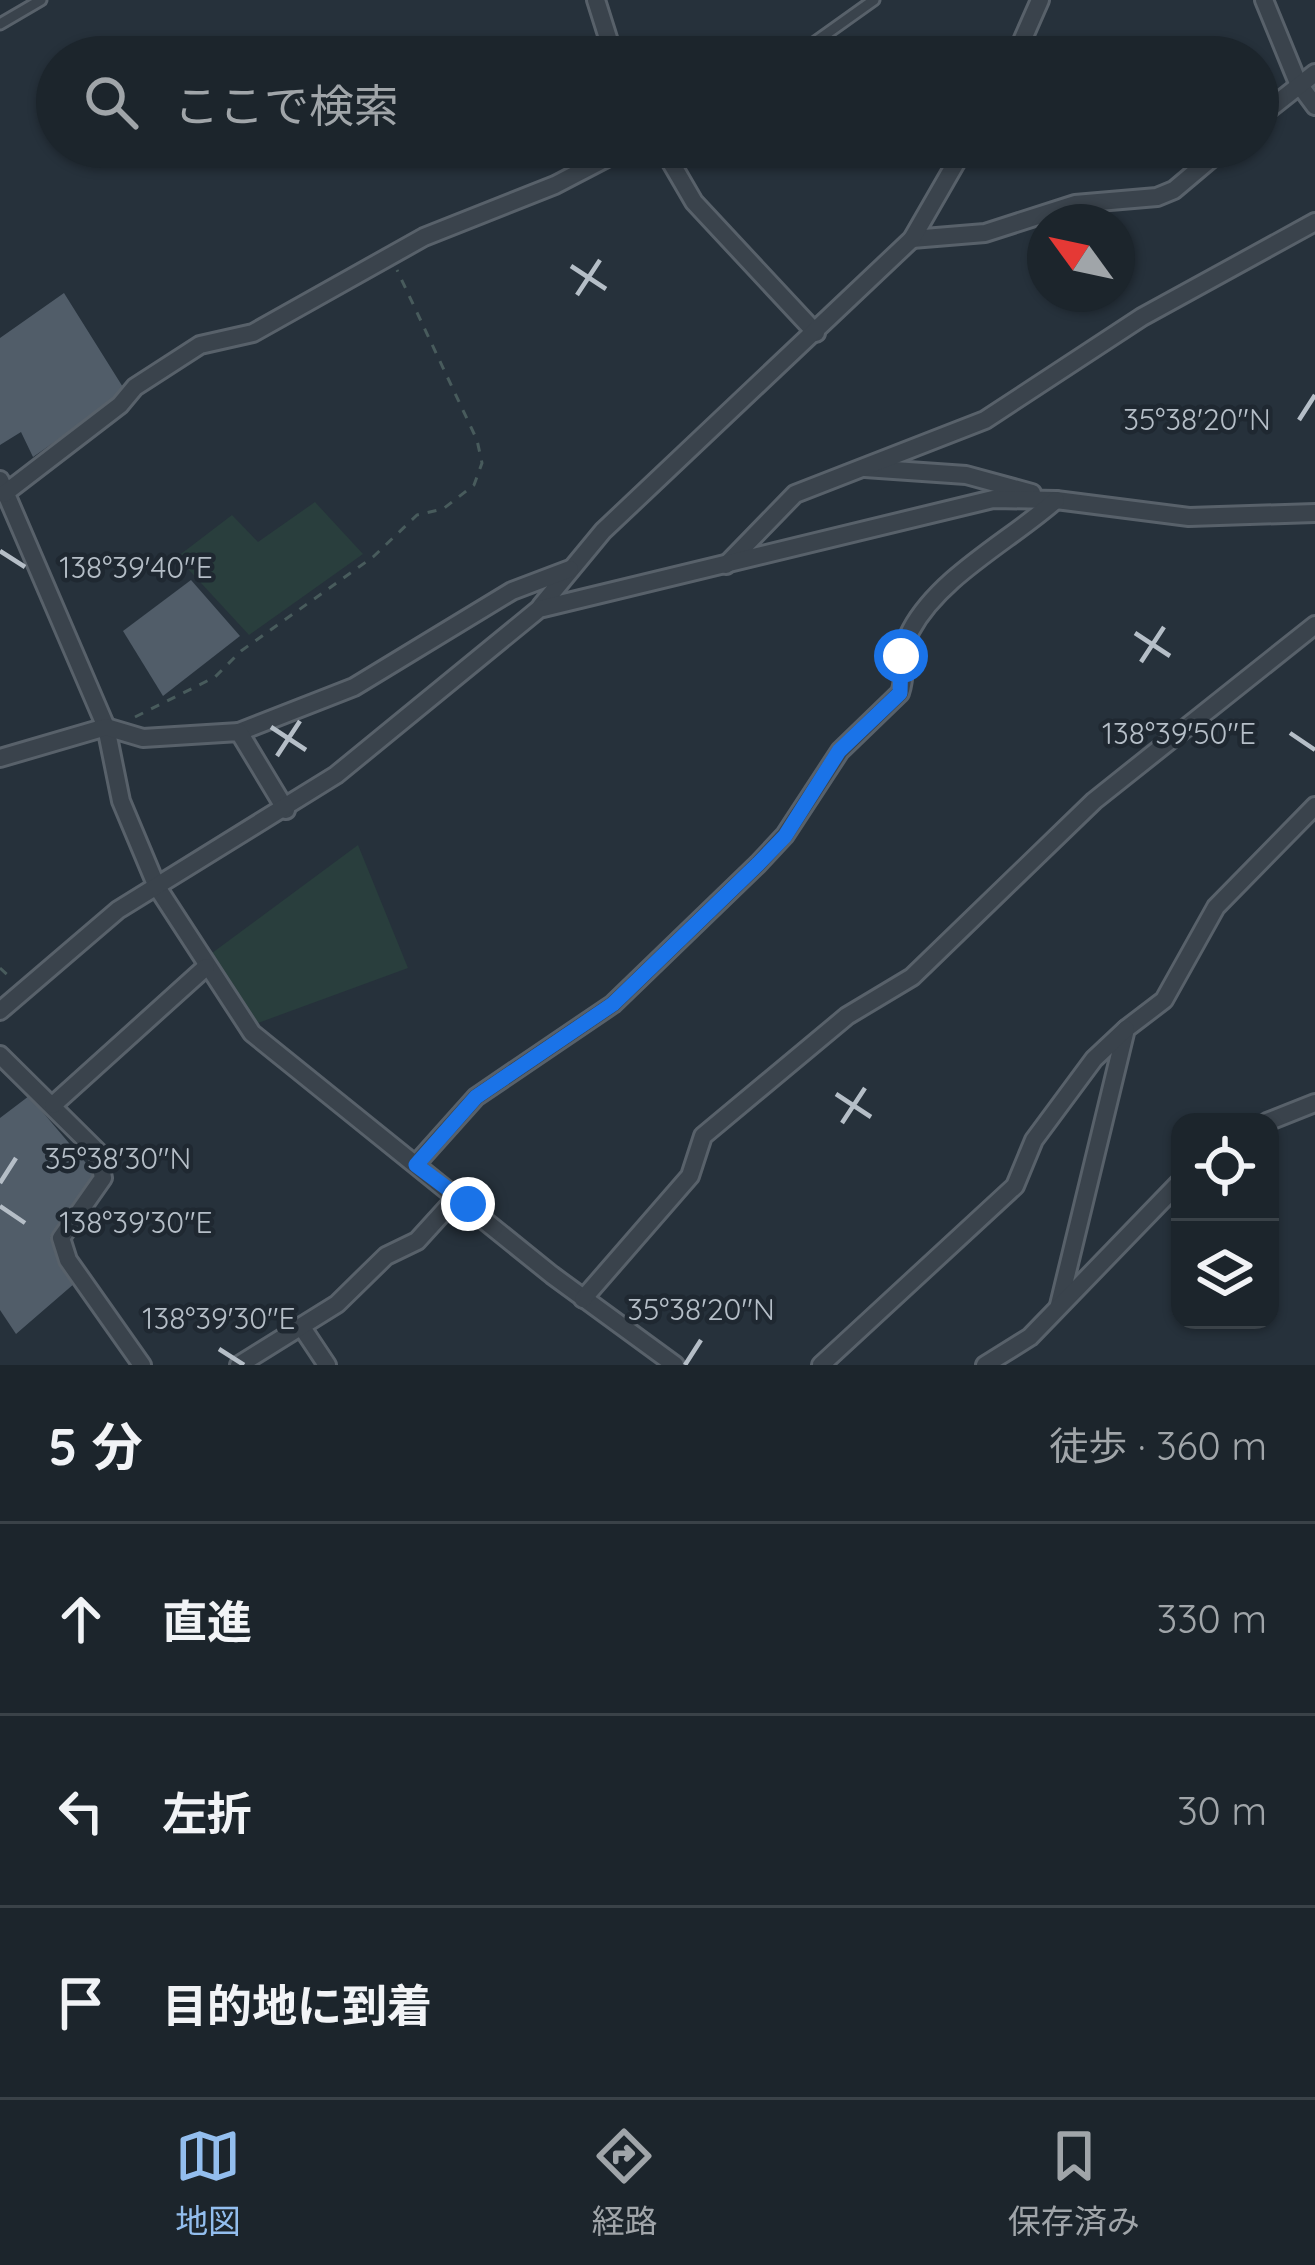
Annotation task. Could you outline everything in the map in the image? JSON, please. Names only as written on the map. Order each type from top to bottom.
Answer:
[{"type":"street","points":[[596,0],[607,36]]},
{"type":"street","points":[[1024,36],[1040,0]]},
{"type":"street","points":[[1264,0],[1279,36]]},
{"type":"street","points":[[1279,37],[1298,83],[1315,106]]},
{"type":"street","points":[[1279,100],[1315,73]]},
{"type":"street","points":[[587,168],[440,229],[253,333],[200,345],[135,387],[120,405],[2,487],[106,727],[121,801],[157,886],[252,1033],[583,1299],[676,1365]]},
{"type":"street","points":[[674,168],[694,202],[816,333]]},
{"type":"street","points":[[0,1011],[73,944],[157,886],[286,810],[539,608],[603,531],[912,239],[953,168]]},
{"type":"street","points":[[912,239],[985,233],[1075,204],[1157,197],[1174,190],[1200,168]]},
{"type":"street","points":[[726,565],[795,494],[985,420],[1142,317],[1315,222]]},
{"type":"street","points":[[865,468],[966,475],[1056,500]]},
{"type":"street","points":[[539,608],[993,500],[1056,500],[1189,517],[1315,513]]},
{"type":"street","points":[[416,1165],[476,1097],[613,1004],[785,836],[839,751],[900,693],[901,656],[911,629],[940,593],[1056,500]]},
{"type":"street","points":[[0,758],[106,727],[143,738],[238,733],[353,687],[512,591],[572,569]]},
{"type":"street","points":[[583,1299],[690,1176],[703,1136],[847,1016],[912,977],[1094,801],[1315,625]]},
{"type":"street","points":[[238,733],[286,810]]},
{"type":"street","points":[[821,1365],[1015,1186],[1034,1140],[1094,1059],[1164,1000],[1216,907],[1315,806]]},
{"type":"street","points":[[53,1105],[206,967]]},
{"type":"street","points":[[1059,1305],[1126,1029]]},
{"type":"street","points":[[0,1055],[98,1152],[103,1178],[61,1238],[68,1260],[142,1365]]},
{"type":"street","points":[[1279,1118],[1315,1103]]},
{"type":"street","points":[[985,1365],[1030,1337],[1171,1191]]},
{"type":"street","points":[[238,1365],[303,1329],[386,1256],[417,1241],[457,1197]]},
{"type":"street","points":[[303,1329],[327,1365]]},
{"type":"lane","points":[[0,24],[41,0]]},
{"type":"lane","points":[[823,36],[874,0]]},
{"type":"path","points":[[106,727],[159,709],[215,676],[241,651],[373,557],[417,514],[443,508],[474,485],[482,464],[477,440],[391,258]]},
{"type":"green space","points":[[315,502],[363,554],[249,635],[177,557],[232,515],[258,542]]},
{"type":"green space","points":[[358,845],[408,968],[258,1023],[208,956]]},
{"type":"building","points":[[64,293],[126,392],[33,457],[21,432],[0,445],[0,338]]},
{"type":"building","points":[[191,580],[240,636],[163,696],[123,631]]},
{"type":"building","points":[[29,1096],[97,1176],[50,1237],[75,1283],[16,1334],[0,1310],[0,1118]]},
{"type":"route","points":[[468,1204],[416,1165],[476,1097],[613,1004],[785,836],[839,751],[900,693],[904,681],[901,656]]}]
